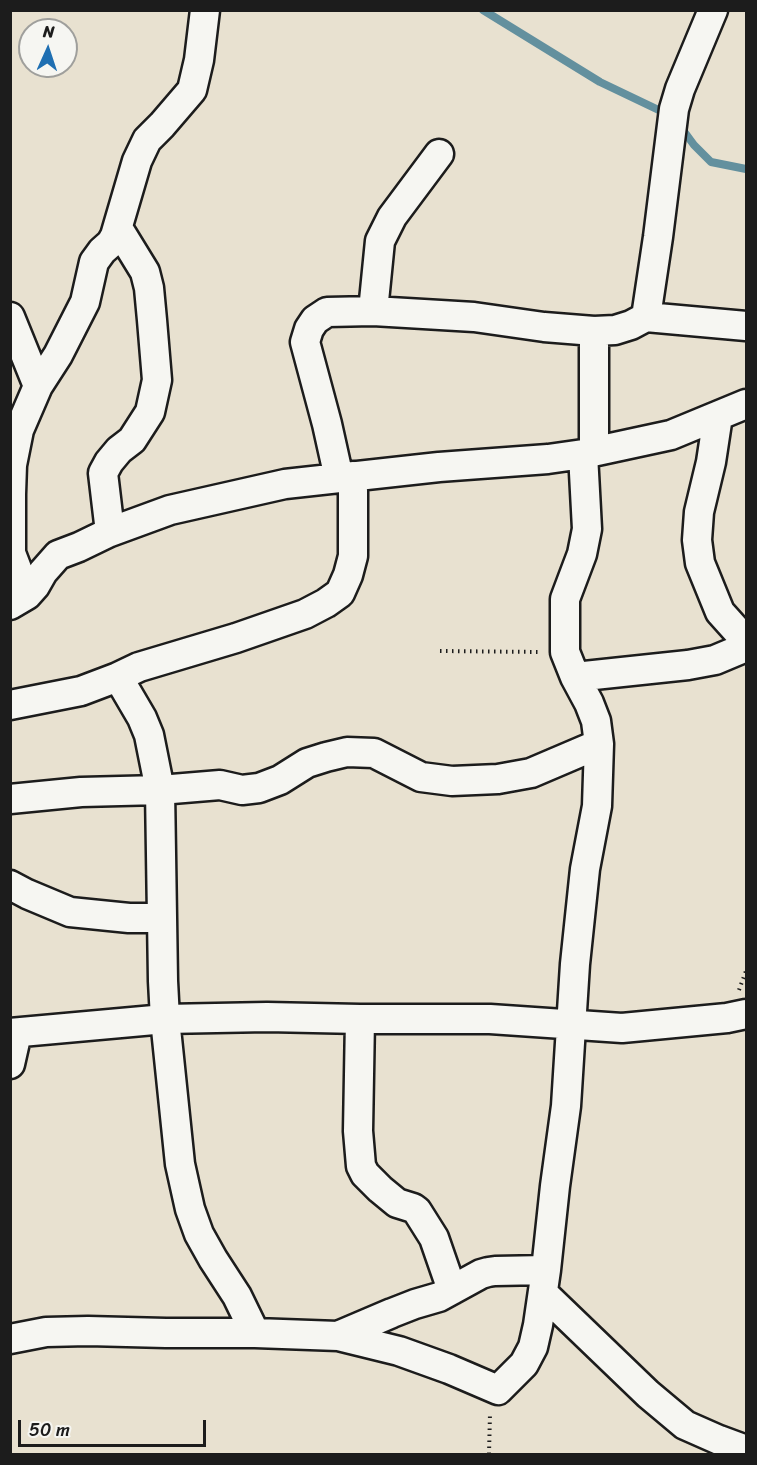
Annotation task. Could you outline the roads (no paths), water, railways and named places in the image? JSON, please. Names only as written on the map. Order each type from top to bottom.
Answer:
[{"type":"street","points":[[19,600],[11,554],[14,429],[58,355],[85,302],[94,262],[111,243],[118,228],[134,169],[147,140],[192,90],[199,60],[205,10]]},
{"type":"street","points":[[646,317],[674,109],[713,10]]},
{"type":"street","points":[[373,311],[380,241],[392,217],[439,154]]},
{"type":"street","points":[[110,532],[102,473],[119,450],[132,440],[150,412],[157,380],[149,288],[145,272],[118,228]]},
{"type":"street","points":[[10,705],[81,691],[139,667],[236,638],[306,614],[340,592],[353,556],[346,477],[327,424],[305,342],[315,320],[327,312],[373,311],[474,317],[594,332],[615,330],[646,317],[747,326]]},
{"type":"street","points":[[10,317],[38,386]]},
{"type":"street","points":[[10,1339],[46,1332],[255,1333],[338,1336],[399,1351],[498,1390],[524,1364],[533,1347],[545,1282],[566,1106],[575,964],[585,869],[597,806],[599,744],[596,721],[570,664],[565,599],[582,554],[587,528],[594,332]]},
{"type":"street","points":[[19,600],[35,586],[43,572],[58,555],[110,532],[170,510],[285,484],[439,467],[548,459],[588,453],[671,435],[747,404]]},
{"type":"street","points":[[718,416],[711,462],[699,512],[697,540],[700,563],[720,612],[747,641]]},
{"type":"street","points":[[570,664],[688,665],[715,660],[747,647]]},
{"type":"street","points":[[118,677],[142,718],[149,735],[160,790],[165,1019],[180,1164],[190,1209],[199,1234],[237,1296],[255,1333]]},
{"type":"street","points":[[10,799],[81,792],[160,790],[220,785],[242,790],[258,788],[280,780],[307,763],[347,752],[374,753],[422,777],[452,781],[498,779],[531,773],[599,744]]},
{"type":"street","points":[[10,885],[70,912],[129,918],[162,918]]},
{"type":"street","points":[[10,1064],[14,1033],[165,1019],[267,1017],[490,1019],[622,1028],[747,1014]]},
{"type":"street","points":[[360,1019],[358,1131],[361,1166],[365,1174],[380,1189],[398,1203],[417,1211],[434,1238],[452,1290]]},
{"type":"street","points":[[338,1336],[392,1313],[438,1297],[488,1272],[495,1271],[545,1282],[648,1394],[685,1425],[747,1450]]},
{"type":"waterway","points":[[483,10],[600,82],[667,114]]},
{"type":"waterway","points":[[680,126],[711,162],[746,169]]}]
